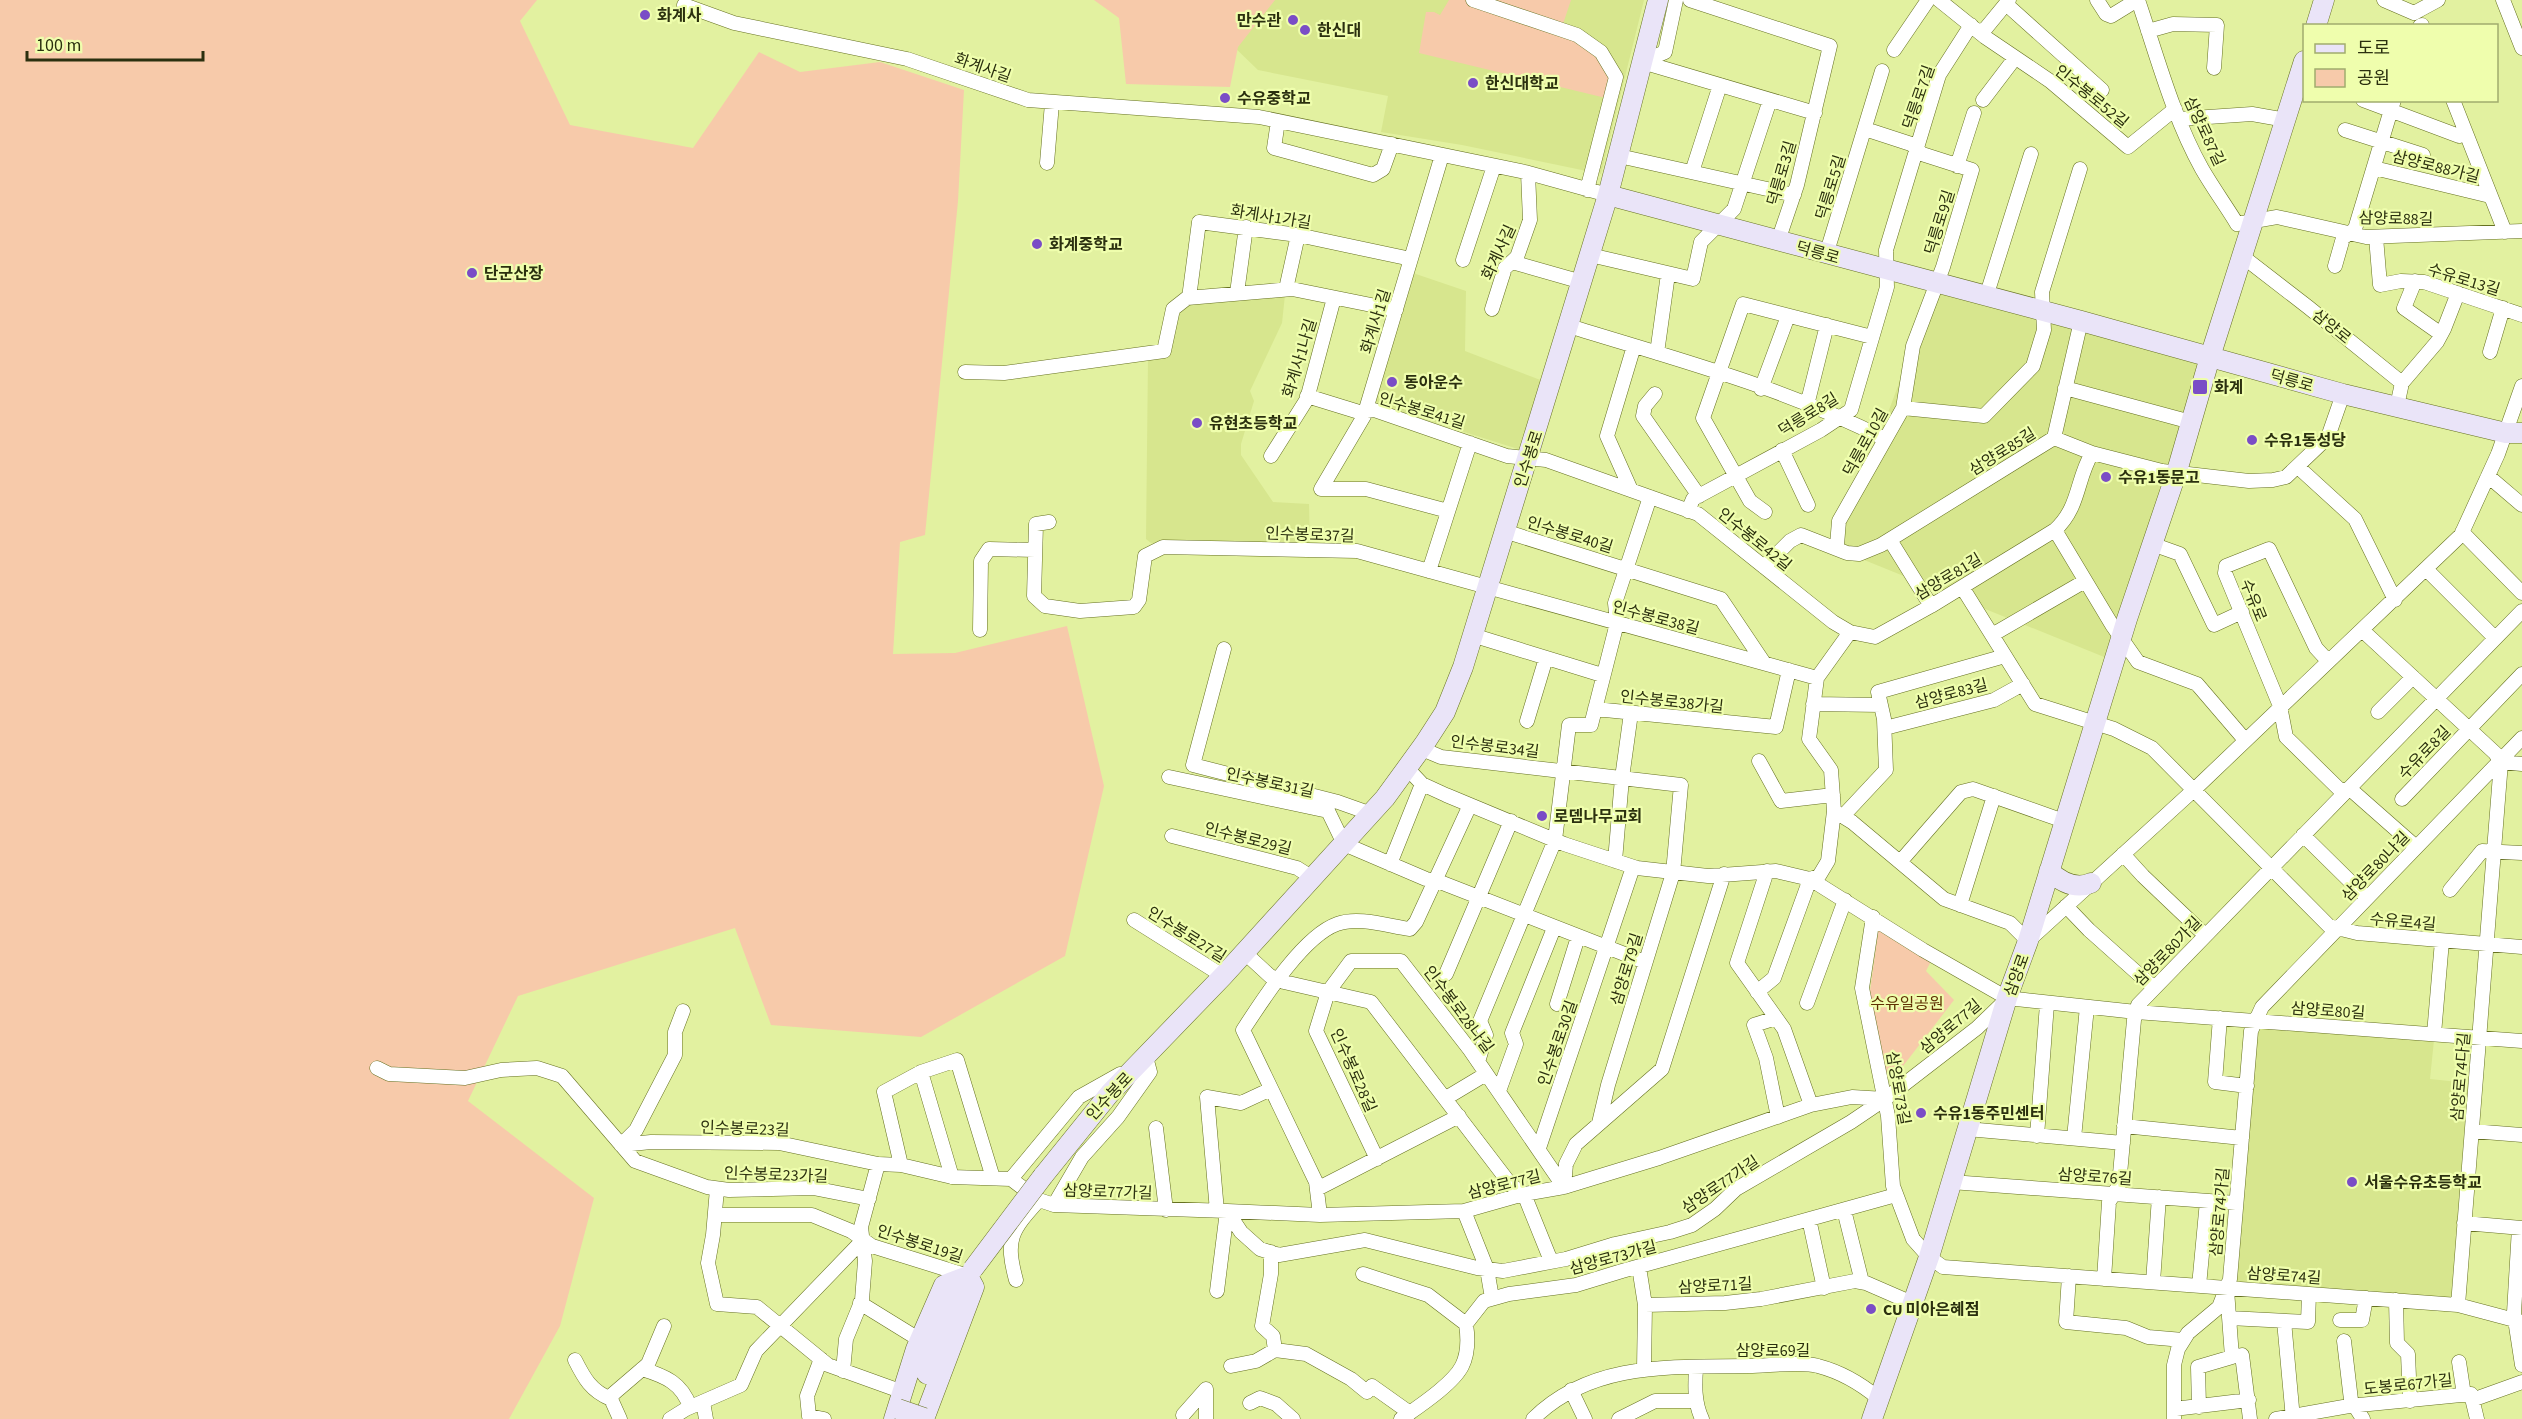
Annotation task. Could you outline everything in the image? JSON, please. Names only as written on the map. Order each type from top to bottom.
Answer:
[{"type":"main road","name":"인수봉로","points":[[902,1410],[942,1329],[957,1292],[1043,1176],[1110,1093],[1224,976],[1344,844],[1369,813],[1385,798],[1422,749],[1445,712],[1463,667],[1503,531],[1569,326],[1619,156],[1658,0]]},
{"type":"main road","points":[[2317,24],[2324,0]]},
{"type":"main road","name":"삼양로","points":[[1872,1419],[1929,1257],[2007,998],[2028,941],[2121,638],[2177,471],[2210,357],[2303,64]]},
{"type":"main road","name":"덕릉로","points":[[1608,195],[1826,255],[2081,321],[2343,394],[2514,433],[2522,444]]},
{"type":"main road","points":[[2049,871],[2070,885],[2091,884]]},
{"type":"main road","points":[[971,1273],[974,1287],[924,1419],[902,1410],[920,1340],[944,1285],[971,1273]]},
{"type":"street","points":[[1473,0],[1577,35],[1601,52],[1616,77],[1587,190]]},
{"type":"street","points":[[1642,62],[1665,52],[1676,0]]},
{"type":"street","name":"덕릉로3길","points":[[1690,0],[1830,46],[1794,195],[1778,241]]},
{"type":"street","points":[[1894,50],[1928,0]]},
{"type":"street","name":"인수봉로52길","points":[[1939,0],[1975,29],[2050,81],[2128,147],[2177,114]]},
{"type":"street","name":"삼양로87길","points":[[2097,0],[2106,14],[2111,16],[2137,0],[2177,114],[2202,168],[2237,224],[2254,220]]},
{"type":"street","points":[[2384,0],[2419,22],[2438,0]]},
{"type":"street","points":[[2503,0],[2522,47]]},
{"type":"street","points":[[1975,29],[1986,28],[2007,2],[2102,90]]},
{"type":"street","name":"화계사길","points":[[684,5],[734,23],[907,59],[1028,100],[1052,104],[1259,117],[1443,154],[1528,173],[1608,195]]},
{"type":"street","points":[[2148,31],[2173,24],[2217,25],[2214,68]]},
{"type":"street","name":"덕릉로7길","points":[[1887,271],[1886,250],[1939,75],[1975,29]]},
{"type":"street","points":[[1983,100],[2015,57]]},
{"type":"street","points":[[1642,62],[1815,113]]},
{"type":"street","name":"덕릉로5길","points":[[1826,255],[1882,71]]},
{"type":"street","points":[[1692,172],[1720,85]]},
{"type":"street","points":[[1590,255],[1693,279],[1701,242],[1734,209],[1770,100]]},
{"type":"street","points":[[2375,102],[2392,105],[2459,136],[2466,134]]},
{"type":"street","points":[[2454,102],[2505,232]]},
{"type":"street","points":[[1047,163],[1052,104]]},
{"type":"street","name":"삼양로88가길","points":[[2335,266],[2343,238],[2355,229],[2392,105]]},
{"type":"street","points":[[1957,166],[1974,113]]},
{"type":"street","points":[[2177,114],[2252,114],[2286,120]]},
{"type":"street","points":[[1278,121],[1274,148],[1373,175],[1383,169],[1392,144]]},
{"type":"street","points":[[1865,129],[1911,144],[1917,149]]},
{"type":"street","name":"삼양로88가길","points":[[2345,130],[2423,155]]},
{"type":"street","name":"덕릉로7길","points":[[1917,149],[1922,154],[1972,170]]},
{"type":"street","name":"화계사1길","points":[[1443,154],[1366,410],[1321,489],[1366,489],[1448,511]]},
{"type":"street","points":[[1986,297],[2031,154]]},
{"type":"street","points":[[1619,156],[1794,195]]},
{"type":"street","name":"화계사길","points":[[1463,260],[1494,166]]},
{"type":"street","name":"삼양로88가길","points":[[2374,168],[2490,196]]},
{"type":"street","points":[[1903,408],[1984,416],[2033,366],[2044,330],[2042,292],[2080,169]]},
{"type":"street","name":"덕릉로9길","points":[[1936,284],[1972,170]]},
{"type":"street","name":"화계사길","points":[[1492,309],[1505,268],[1517,257],[1530,220],[1528,173]]},
{"type":"street","name":"삼양로88길","points":[[2254,220],[2277,217],[2349,234],[2376,237],[2522,231]]},
{"type":"street","name":"화계사1가길","points":[[1189,298],[1199,222],[1298,235],[1411,260]]},
{"type":"street","points":[[1237,293],[1246,227]]},
{"type":"street","points":[[1286,289],[1298,235]]},
{"type":"street","name":"수유로13길","points":[[2376,237],[2380,285],[2401,281],[2424,282],[2522,315]]},
{"type":"street","name":"삼양로","points":[[2242,256],[2402,383]]},
{"type":"street","points":[[1512,262],[1582,282]]},
{"type":"street","name":"덕릉로8길","points":[[1688,511],[1693,500],[1699,496],[1851,410],[1887,287],[1887,271]]},
{"type":"street","points":[[1657,353],[1668,274]]},
{"type":"street","name":"수유로13길","points":[[2415,281],[2404,308],[2441,334]]},
{"type":"street","name":"덕릉로10길","points":[[1837,545],[1839,521],[1903,408],[1913,346],[1936,284]]},
{"type":"street","name":"화계사1나길","points":[[1189,298],[1286,289],[1396,310]]},
{"type":"street","points":[[2397,406],[2402,383],[2441,334],[2458,293]]},
{"type":"street","points":[[965,372],[1004,373],[1164,351],[1173,309],[1189,298]]},
{"type":"street","name":"화계사1나길","points":[[1271,456],[1307,396],[1334,298]]},
{"type":"street","points":[[1765,512],[1750,501],[1737,474],[1703,418],[1743,304],[1872,337]]},
{"type":"street","name":"수유로13길","points":[[2490,352],[2503,308]]},
{"type":"street","points":[[1761,389],[1788,316]]},
{"type":"street","points":[[2054,438],[2081,321]]},
{"type":"street","points":[[1808,405],[1827,325]]},
{"type":"street","points":[[1569,326],[1657,353],[1808,405],[1841,417],[1885,439]]},
{"type":"street","points":[[1631,490],[1607,436],[1634,346]]},
{"type":"street","points":[[1838,813],[1944,899],[2010,923],[2028,941],[2194,790],[2328,660],[2395,600],[2462,532],[2488,476],[2514,433],[2522,386]]},
{"type":"street","points":[[2065,388],[2192,422]]},
{"type":"street","points":[[1655,394],[1645,406],[1643,416],[1699,496]]},
{"type":"street","points":[[2177,471],[2249,481],[2286,477],[2328,436],[2343,394]]},
{"type":"street","name":"인수봉로41길","points":[[1307,396],[1359,412],[1374,410],[1507,456],[1528,459]]},
{"type":"street","name":"삼양로85길","points":[[1764,567],[1790,542],[1801,535],[1847,553],[1859,554],[1890,540],[2054,438],[2092,453],[2162,471],[2177,471]]},
{"type":"street","points":[[1429,571],[1470,443]]},
{"type":"street","name":"덕릉로8길","points":[[1782,450],[1808,505]]},
{"type":"street","name":"삼양로81길","points":[[1850,632],[1875,637],[1931,606],[2055,530],[2068,519],[2086,463],[2092,453]]},
{"type":"street","name":"인수봉로42길","points":[[1528,459],[1546,460],[1698,514],[1833,622],[1850,632]]},
{"type":"street","points":[[2298,467],[2355,519],[2395,600]]},
{"type":"street","points":[[2488,476],[2522,505]]},
{"type":"street","name":"인수봉로40길","points":[[1617,623],[1616,603],[1650,497]]},
{"type":"street","points":[[980,630],[981,561],[989,549],[1035,550],[1036,524],[1049,522]]},
{"type":"street","points":[[2055,530],[2138,662],[2197,684],[2246,740]]},
{"type":"street","name":"인수봉로40길","points":[[1503,531],[1721,599],[1764,663]]},
{"type":"street","points":[[2462,532],[2522,593]]},
{"type":"street","points":[[1890,540],[1931,606]]},
{"type":"street","points":[[2152,544],[2180,554],[2214,625],[2242,612]]},
{"type":"street","name":"인수봉로37길","points":[[1035,550],[1034,596],[1045,606],[1080,610],[1134,607],[1139,600],[1145,556],[1162,547],[1357,551],[1487,587]]},
{"type":"street","name":"수유로","points":[[2328,660],[2316,648],[2269,549],[2226,566],[2225,573],[2280,706],[2286,737],[2338,789],[2347,789]]},
{"type":"street","points":[[2426,569],[2495,638]]},
{"type":"street","points":[[1992,635],[2085,581]]},
{"type":"street","name":"인수봉로38길","points":[[1487,587],[1817,678]]},
{"type":"street","points":[[1962,587],[2035,705],[2114,729],[2152,748],[2194,790]]},
{"type":"street","name":"삼양로80가길","points":[[2115,1194],[2119,1185],[2138,1005],[2495,638],[2519,621]]},
{"type":"street","name":"인수봉로38가길","points":[[1617,623],[1595,709],[1776,727],[1789,670]]},
{"type":"street","name":"수유로8길","points":[[2362,630],[2495,753],[2501,762]]},
{"type":"street","points":[[1810,879],[1819,876],[1828,861],[1838,813],[1833,795],[1831,770],[1809,739],[1817,678],[1850,632]]},
{"type":"street","points":[[1472,635],[1602,675]]},
{"type":"street","points":[[1224,649],[1193,765],[1338,802],[1369,813]]},
{"type":"street","name":"삼양로83길","points":[[1880,698],[2005,656]]},
{"type":"street","points":[[1527,722],[1546,658]]},
{"type":"street","name":"수유로8길","points":[[2402,798],[2522,674]]},
{"type":"street","points":[[2378,712],[2413,677]]},
{"type":"street","name":"삼양로83길","points":[[1885,728],[1994,700],[2023,684]]},
{"type":"street","points":[[1814,704],[1880,698],[1885,728],[1887,770],[1838,813]]},
{"type":"street","points":[[1446,1098],[1482,1068],[1486,1035],[1480,1022],[1555,840],[1569,725],[1592,725],[1595,709]]},
{"type":"street","points":[[1615,861],[1622,778],[1631,713]]},
{"type":"street","name":"삼양로80나길","points":[[2255,1021],[2262,1007],[2522,738]]},
{"type":"street","name":"인수봉로34길","points":[[1422,749],[1441,757],[1681,785],[1673,873]]},
{"type":"street","points":[[1759,761],[1781,801],[1833,795]]},
{"type":"street","points":[[2501,762],[2522,764]]},
{"type":"street","name":"삼양로74다길","points":[[2458,1305],[2501,762]]},
{"type":"street","points":[[1407,768],[1422,784],[1555,840],[1633,867],[1708,876],[1776,871],[1810,879],[1923,950],[2007,998]]},
{"type":"street","name":"인수봉로31길","points":[[1169,777],[1328,812],[1344,844]]},
{"type":"street","points":[[1390,864],[1422,784]]},
{"type":"street","points":[[1900,862],[1961,792],[1973,789],[2064,821]]},
{"type":"street","points":[[2347,789],[2416,848]]},
{"type":"street","name":"수유로4길","points":[[2194,790],[2329,926],[2356,933],[2522,947]]},
{"type":"street","points":[[1960,904],[1994,796]]},
{"type":"street","points":[[1320,1215],[1317,1189],[1243,1030],[1277,979],[1322,933],[1337,924],[1359,922],[1410,929],[1416,922],[1470,805]]},
{"type":"street","points":[[1446,974],[1511,821]]},
{"type":"street","points":[[2303,835],[2367,898]]},
{"type":"street","name":"인수봉로29길","points":[[1172,836],[1297,868],[1313,878]]},
{"type":"street","points":[[1344,844],[1390,864],[1645,962]]},
{"type":"street","points":[[2450,890],[2482,851],[2522,853]]},
{"type":"street","points":[[2123,854],[2205,935]]},
{"type":"street","name":"인수봉로30길","points":[[1539,1148],[1633,867]]},
{"type":"street","points":[[1767,872],[1737,963],[1784,1029],[1811,1104]]},
{"type":"street","name":"삼양로79길","points":[[1599,1123],[1673,873]]},
{"type":"street","points":[[1564,1187],[1566,1164],[1576,1144],[1662,1069],[1724,874]]},
{"type":"street","points":[[1757,992],[1774,978],[1810,879]]},
{"type":"street","points":[[1807,1003],[1845,900]]},
{"type":"street","points":[[2066,906],[2089,930],[2154,988]]},
{"type":"street","name":"삼양로73길","points":[[1873,917],[1862,988],[1885,1099],[1896,1195],[1913,1239],[1929,1257]]},
{"type":"street","name":"인수봉로27길","points":[[1134,920],[1224,976]]},
{"type":"street","name":"인수봉로28나길","points":[[1499,1091],[1516,1044],[1512,1033],[1554,928]]},
{"type":"street","name":"인수봉로30길","points":[[1557,1004],[1578,937]]},
{"type":"street","points":[[2434,1035],[2442,941]]},
{"type":"street","points":[[1245,953],[1270,976],[1277,979],[1371,1002],[1511,1185],[1524,1194],[1551,1262]]},
{"type":"street","name":"인수봉로28나길","points":[[1328,992],[1352,961],[1401,961],[1499,1091],[1564,1187]]},
{"type":"street","name":"인수봉로28길","points":[[1328,992],[1316,1031],[1377,1159]]},
{"type":"street","name":"삼양로80길","points":[[2007,998],[2136,1012],[2522,1041]]},
{"type":"street","name":"삼양로77길","points":[[1222,1211],[1320,1215],[1464,1211],[1524,1194],[1564,1187],[1778,1117],[1811,1104],[1852,1097],[1885,1099],[1964,1039],[2007,998]]},
{"type":"street","points":[[2037,1136],[2047,1004]]},
{"type":"street","points":[[2074,1138],[2087,1007]]},
{"type":"street","points":[[376,1068],[389,1074],[465,1078],[501,1070],[537,1068],[562,1076],[621,1145],[636,1130],[675,1055],[675,1032],[683,1011]]},
{"type":"street","points":[[1776,1018],[1754,1025],[1766,1058],[1778,1117]]},
{"type":"street","points":[[2220,1018],[2215,1082],[2247,1086]]},
{"type":"street","name":"삼양로74가길","points":[[2227,1288],[2230,1279],[2251,1032],[2255,1021]]},
{"type":"street","points":[[1016,1280],[1010,1256],[1011,1239],[1020,1222],[1047,1203],[1082,1157],[1118,1117],[1150,1072],[1146,1057],[1103,1085],[1079,1097],[1011,1179],[1047,1203]]},
{"type":"street","points":[[902,1166],[884,1092],[921,1072],[957,1060],[993,1178]]},
{"type":"street","points":[[921,1072],[952,1177]]},
{"type":"street","points":[[1217,1291],[1222,1211],[1207,1097],[1241,1103],[1271,1089]]},
{"type":"street","name":"삼양로77가길","points":[[1271,1252],[1279,1255],[1365,1240],[1503,1271],[1551,1262],[1692,1225],[1715,1209],[1736,1189],[1851,1122],[1885,1099]]},
{"type":"street","points":[[1317,1189],[1459,1116]]},
{"type":"street","points":[[2124,1126],[2242,1138]]},
{"type":"street","name":"삼양로77가길","points":[[1156,1128],[1166,1210]]},
{"type":"street","points":[[1967,1129],[2123,1143]]},
{"type":"street","points":[[2472,1131],[2522,1135]]},
{"type":"street","name":"인수봉로23길","points":[[621,1145],[651,1142],[778,1143],[952,1177],[1011,1179]]},
{"type":"street","name":"인수봉로23가길","points":[[621,1145],[635,1161],[707,1188],[782,1190],[813,1188],[869,1199]]},
{"type":"street","points":[[843,1371],[846,1340],[860,1303],[865,1261],[861,1227],[878,1164]]},
{"type":"street","name":"삼양로76길","points":[[1951,1182],[2236,1203]]},
{"type":"street","points":[[717,1189],[708,1263],[717,1304],[757,1307],[821,1359],[902,1410]]},
{"type":"street","points":[[2104,1279],[2109,1202],[2115,1194]]},
{"type":"street","name":"삼양로73가길","points":[[1492,1298],[1576,1285],[1896,1195]]},
{"type":"street","points":[[2152,1282],[2159,1197]]},
{"type":"street","points":[[2199,1286],[2207,1201]]},
{"type":"street","name":"삼양로77가길","points":[[1047,1203],[1222,1211]]},
{"type":"street","points":[[1844,1209],[1863,1282],[1912,1303]]},
{"type":"street","points":[[1222,1211],[1260,1249],[1271,1252],[1271,1274],[1262,1326],[1273,1336],[1275,1350]]},
{"type":"street","points":[[1231,1365],[1256,1361],[1275,1350],[1306,1354],[1351,1379],[1367,1392],[1372,1386],[1405,1416],[1435,1395],[1462,1367],[1468,1339],[1466,1324],[1484,1300],[1492,1298],[1487,1269],[1464,1211]]},
{"type":"street","points":[[715,1215],[812,1215],[851,1231],[863,1240]]},
{"type":"street","points":[[1809,1219],[1824,1288]]},
{"type":"street","points":[[2464,1224],[2521,1228],[2514,1313],[2519,1321],[2522,1365]]},
{"type":"street","points":[[670,1419],[690,1407],[741,1385],[756,1351],[863,1240]]},
{"type":"street","name":"인수봉로19길","points":[[863,1240],[872,1246],[906,1258],[971,1273]]},
{"type":"street","name":"삼양로74길","points":[[1929,1257],[1943,1267],[2458,1305],[2519,1321]]},
{"type":"street","points":[[1639,1267],[1645,1305],[1644,1369]]},
{"type":"street","points":[[1362,1274],[1428,1295],[1466,1324]]},
{"type":"street","points":[[2069,1276],[2066,1322],[2126,1328],[2148,1337],[2183,1340]]},
{"type":"street","name":"삼양로71길","points":[[1645,1305],[1725,1303],[1855,1281],[1863,1282]]},
{"type":"street","points":[[2227,1288],[2232,1357]]},
{"type":"street","points":[[2227,1288],[2219,1307],[2183,1340],[2174,1365],[2174,1414],[2202,1411],[2249,1400]]},
{"type":"street","points":[[2229,1318],[2308,1322],[2309,1294]]},
{"type":"street","points":[[2340,1320],[2362,1320],[2366,1298]]},
{"type":"street","points":[[2396,1300],[2397,1344],[2408,1354],[2410,1401]]},
{"type":"street","points":[[860,1303],[920,1340]]},
{"type":"street","points":[[2284,1321],[2293,1418]]},
{"type":"street","points":[[611,1399],[613,1394],[648,1364],[664,1326]]},
{"type":"street","points":[[2344,1341],[2351,1400],[2360,1413]]},
{"type":"street","points":[[2202,1411],[2198,1367],[2242,1355],[2250,1419]]},
{"type":"street","points":[[821,1359],[807,1396],[808,1416],[824,1419]]},
{"type":"street","points":[[575,1360],[584,1379],[595,1392],[611,1399],[620,1419]]},
{"type":"street","name":"도봉로67가길","points":[[2459,1362],[2468,1397],[2477,1419]]},
{"type":"street","name":"삼양로69길","points":[[1533,1419],[1558,1397],[1571,1390],[1608,1376],[1644,1369],[1816,1365],[1858,1381],[1878,1398]]},
{"type":"street","points":[[1696,1367],[1696,1401],[1702,1419]]},
{"type":"street","points":[[642,1369],[670,1380],[681,1388],[690,1407]]},
{"type":"street","points":[[2468,1397],[2522,1382]]},
{"type":"street","points":[[1183,1415],[1206,1389],[1206,1419]]},
{"type":"street","points":[[1571,1390],[1585,1419]]},
{"type":"street","name":"도봉로67가길","points":[[2276,1419],[2360,1413],[2410,1401],[2468,1397]]},
{"type":"street","points":[[1250,1403],[1260,1398],[1276,1404],[1293,1419]]},
{"type":"street","points":[[1619,1419],[1654,1401],[1696,1401]]},
{"type":"street","points":[[703,1402],[706,1419]]},
{"type":"shaded area","name":"한신대학교","points":[[1264,0],[1644,0],[1601,174],[1462,145],[1381,132],[1388,96],[1258,70],[1231,44]]},
{"type":"shaded area","name":"동아운수","points":[[1413,273],[1466,291],[1465,351],[1543,381],[1521,450],[1373,403]]},
{"type":"shaded area","points":[[1935,287],[2201,362],[2114,661],[1837,549]]},
{"type":"shaded area","name":"유현초등학교","points":[[1285,295],[1282,323],[1250,391],[1254,401],[1241,444],[1241,455],[1273,502],[1309,504],[1310,544],[1151,543],[1146,539],[1148,358],[1170,354],[1175,310],[1189,301]]},
{"type":"shaded area","name":"서울수유초등학교","points":[[2257,1025],[2434,1040],[2430,1079],[2468,1083],[2451,1299],[2236,1281]]},
{"type":"green space","points":[[0,0],[537,0],[520,21],[570,125],[693,148],[759,52],[800,72],[880,62],[964,90],[958,201],[925,535],[900,542],[893,654],[955,653],[1067,626],[1104,786],[1065,956],[921,1037],[771,1025],[735,928],[518,996],[468,1101],[594,1198],[560,1326],[509,1419],[0,1419]]},
{"type":"green space","points":[[1094,0],[1275,0],[1238,47],[1230,87],[1126,84],[1119,18]]},
{"type":"green space","points":[[1449,0],[1571,0],[1561,30],[1577,35],[1616,77],[1610,99],[1419,53],[1426,12],[1440,15]]},
{"type":"green space","name":"수유일공원","points":[[1879,925],[1933,957],[1926,971],[1954,1000],[1893,1079],[1885,1076],[1870,991]]},
{"type":"place","name":"화계사","points":[[645,15]]},
{"type":"place","name":"만수관","points":[[1293,20]]},
{"type":"place","name":"한신대","points":[[1305,30]]},
{"type":"place","name":"한신대학교","points":[[1473,83]]},
{"type":"place","name":"수유중학교","points":[[1225,98]]},
{"type":"place","name":"화계중학교","points":[[1037,244]]},
{"type":"place","name":"단군산장","points":[[472,273]]},
{"type":"place","name":"동아운수","points":[[1392,382]]},
{"type":"place","name":"화계","points":[[2200,387]]},
{"type":"place","name":"유현초등학교","points":[[1197,423]]},
{"type":"place","name":"수유1동성당","points":[[2252,440]]},
{"type":"place","name":"수유1동문고","points":[[2106,477]]},
{"type":"place","name":"로뎀나무교회","points":[[1542,816]]},
{"type":"place","name":"수유1동주민센터","points":[[1921,1113]]},
{"type":"place","name":"서울수유초등학교","points":[[2352,1182]]},
{"type":"place","name":"CU 미아은혜점","points":[[1871,1309]]}]
